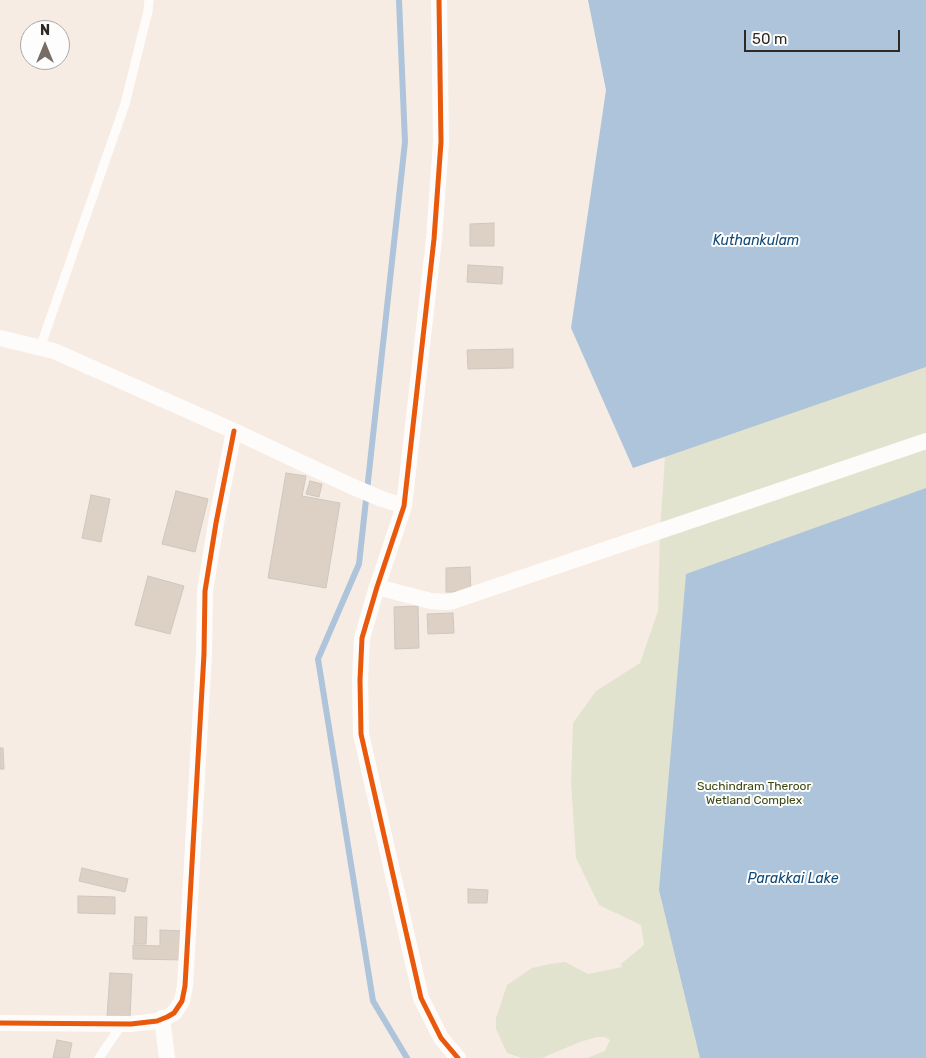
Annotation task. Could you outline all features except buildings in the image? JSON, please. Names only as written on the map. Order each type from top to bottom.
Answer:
[{"type":"street","points":[[439,0],[441,142],[434,239],[404,506],[376,586],[362,638],[360,680],[361,734],[421,998],[442,1038],[458,1058]]},
{"type":"street","points":[[0,338],[54,351],[234,431],[351,486],[404,506]]},
{"type":"street","points":[[0,1023],[122,1024],[148,1022],[174,1013],[182,1001],[204,654],[205,591],[234,431]]},
{"type":"street","points":[[376,586],[431,601],[453,601],[926,441]]},
{"type":"street","points":[[162,1018],[167,1058]]},
{"type":"lane","points":[[40,348],[125,104],[149,0]]},
{"type":"lane","points":[[99,1058],[122,1024]]},
{"type":"green space","name":"Suchindram Theroor Wetland Complex","points":[[926,0],[926,1058],[587,1058],[605,1051],[610,1040],[605,1037],[597,1037],[580,1042],[542,1058],[522,1058],[507,1053],[496,1029],[496,1018],[507,985],[532,968],[550,964],[565,962],[588,974],[622,967],[621,964],[644,945],[641,925],[599,905],[576,858],[571,783],[573,723],[596,691],[640,663],[658,611],[660,531],[670,382]]},
{"type":"water","name":"Kuthankulam","points":[[588,0],[926,0],[926,367],[633,468],[571,328],[606,90]]},
{"type":"water","name":"Parakkai Lake","points":[[926,488],[926,1058],[700,1058],[659,890],[686,574]]},
{"type":"waterway","points":[[399,0],[405,142],[359,564],[318,659],[373,1001],[407,1058]]},
{"type":"cycle path","points":[[439,0],[441,142],[434,239],[404,506],[362,638],[360,680],[361,734],[421,998],[441,1038],[458,1058]]},
{"type":"cycle path","points":[[0,1023],[131,1024],[157,1021],[174,1013],[182,1001],[185,986],[204,654],[205,591],[234,431]]}]
